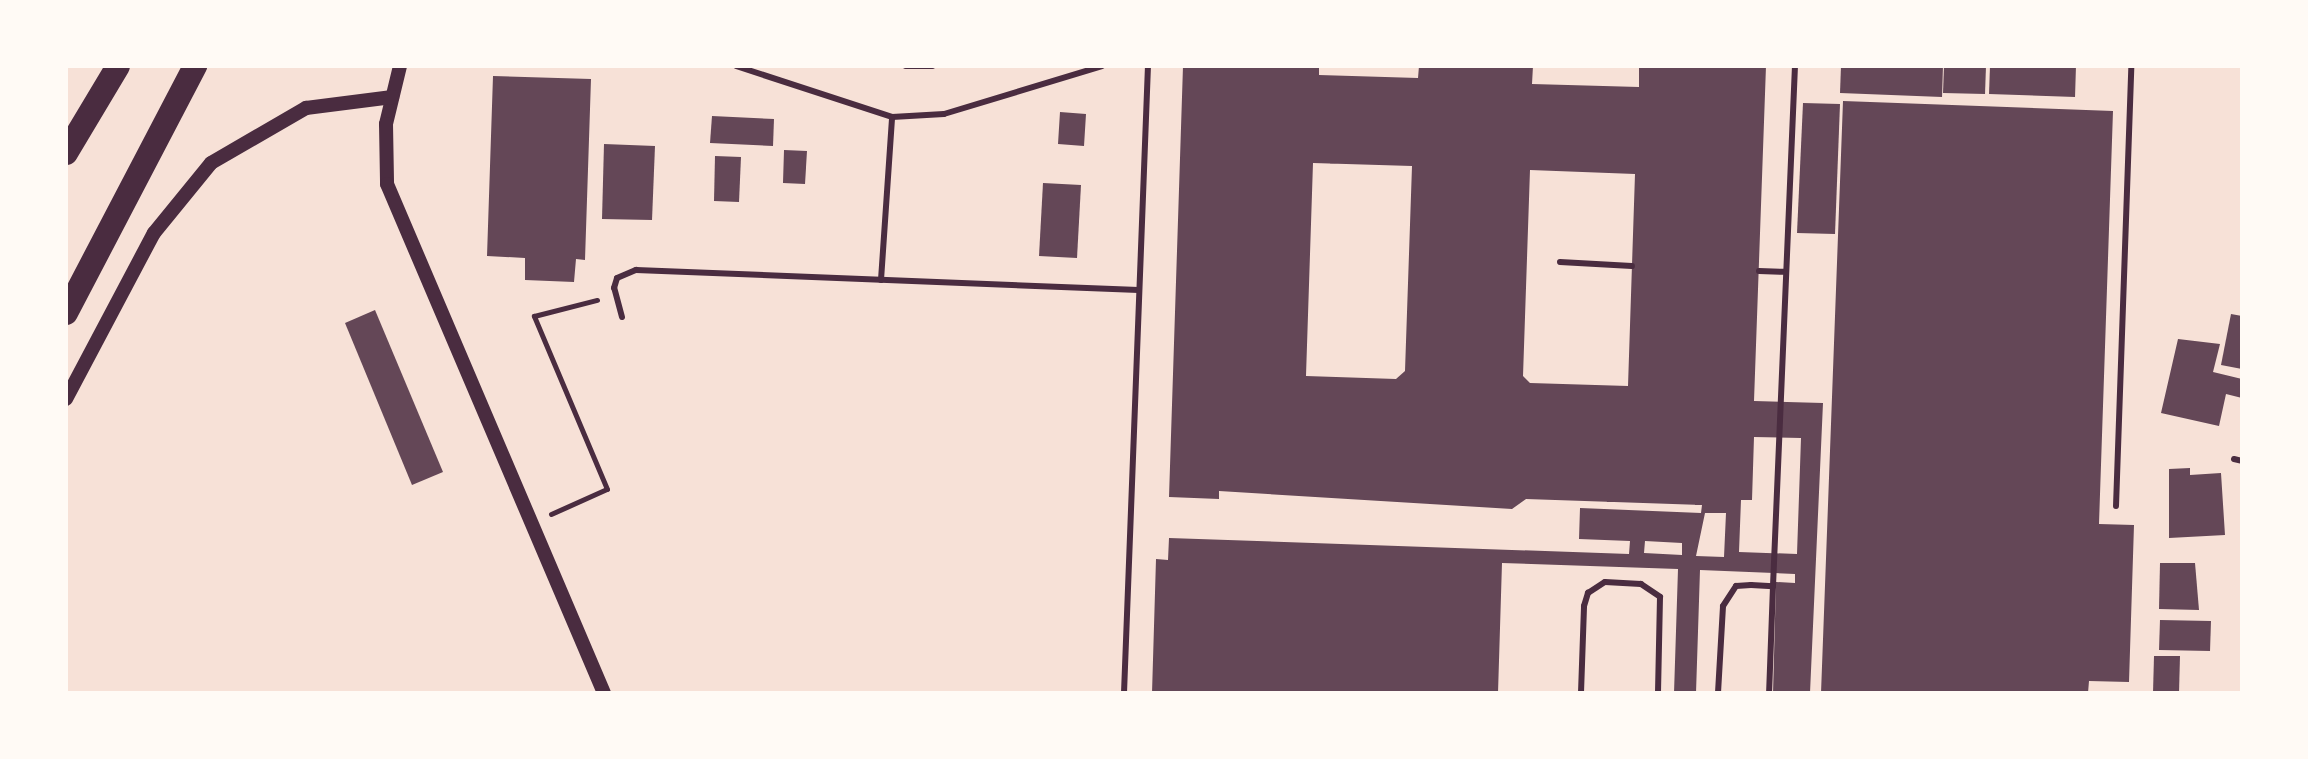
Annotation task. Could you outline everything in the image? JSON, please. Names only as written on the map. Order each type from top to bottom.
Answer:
[{"type":"highway","points":[[66,153],[118,66]]},
{"type":"highway","points":[[66,313],[195,66]]},
{"type":"street","points":[[400,66],[383,154],[396,210],[604,693]]},
{"type":"street","points":[[66,399],[154,233],[211,163],[306,108],[392,97]]},
{"type":"lane","points":[[736,66],[892,117],[944,114],[1102,66]]},
{"type":"lane","points":[[1124,693],[1148,66]]},
{"type":"lane","points":[[1769,693],[1784,272],[1795,66]]},
{"type":"lane","points":[[2116,506],[2131,66]]},
{"type":"lane","points":[[881,280],[892,117]]},
{"type":"lane","points":[[1560,262],[1632,266]]},
{"type":"lane","points":[[622,317],[615,296],[617,278],[636,270],[1139,290]]},
{"type":"lane","points":[[1759,271],[1784,272]]},
{"type":"lane","points":[[1581,693],[1584,606],[1588,593],[1605,582],[1641,584],[1660,597],[1658,693]]},
{"type":"lane","points":[[1718,693],[1727,595],[1736,586],[1773,586]]},
{"type":"path","points":[[905,66],[932,66]]},
{"type":"path","points":[[543,518],[607,489],[534,316],[615,296]]},
{"type":"building","points":[[1183,66],[1319,66],[1319,75],[1418,78],[1419,66],[1533,66],[1532,84],[1639,87],[1639,66],[1766,66],[1754,401],[1823,403],[1810,693],[1773,693],[1776,582],[1795,583],[1795,574],[1700,570],[1696,693],[1674,693],[1678,569],[1502,563],[1498,693],[1152,693],[1156,559],[1168,560],[1169,538],[1629,554],[1630,541],[1579,539],[1580,508],[1701,513],[1702,505],[1526,499],[1512,509],[1219,491],[1219,499],[1169,497]],"holes":[[[1313,163],[1412,166],[1405,371],[1396,379],[1306,376]],[[1530,170],[1635,174],[1628,386],[1530,383],[1523,376]],[[1754,437],[1801,438],[1797,554],[1739,552],[1741,500],[1752,500]],[[1705,513],[1726,513],[1724,557],[1696,556]],[[1645,541],[1682,543],[1682,555],[1644,553]]]},
{"type":"building","points":[[1841,66],[1943,66],[1942,97],[1840,93]]},
{"type":"building","points":[[1944,66],[1986,66],[1985,94],[1943,93]]},
{"type":"building","points":[[1990,66],[2076,66],[2075,97],[1989,94]]},
{"type":"building","points":[[493,76],[591,79],[585,260],[576,259],[574,282],[525,280],[525,258],[487,256]]},
{"type":"building","points":[[1843,101],[2113,111],[2099,524],[2134,525],[2129,682],[2089,681],[2088,693],[1821,693]]},
{"type":"building","points":[[1803,103],[1840,104],[1835,234],[1797,233]]},
{"type":"building","points":[[1060,112],[1086,114],[1084,146],[1058,144]]},
{"type":"building","points":[[712,116],[774,119],[773,146],[710,143]]},
{"type":"building","points":[[604,144],[655,146],[652,220],[602,219]]},
{"type":"building","points":[[784,150],[807,151],[805,184],[783,183]]},
{"type":"building","points":[[715,156],[741,157],[739,202],[714,201]]},
{"type":"building","points":[[1043,183],[1081,185],[1077,258],[1039,256]]},
{"type":"building","points":[[375,310],[443,472],[412,485],[345,323]]},
{"type":"building","points":[[2231,314],[2242,316],[2242,369],[2221,365]]},
{"type":"building","points":[[2178,339],[2220,344],[2213,372],[2242,379],[2242,398],[2226,394],[2219,426],[2161,413]]},
{"type":"building","points":[[2190,468],[2190,475],[2221,473],[2225,535],[2169,538],[2169,469]]},
{"type":"building","points":[[2160,563],[2195,563],[2199,610],[2159,609]]},
{"type":"building","points":[[2160,620],[2211,621],[2210,651],[2159,650]]},
{"type":"building","points":[[2154,656],[2180,656],[2179,693],[2153,693]]}]
